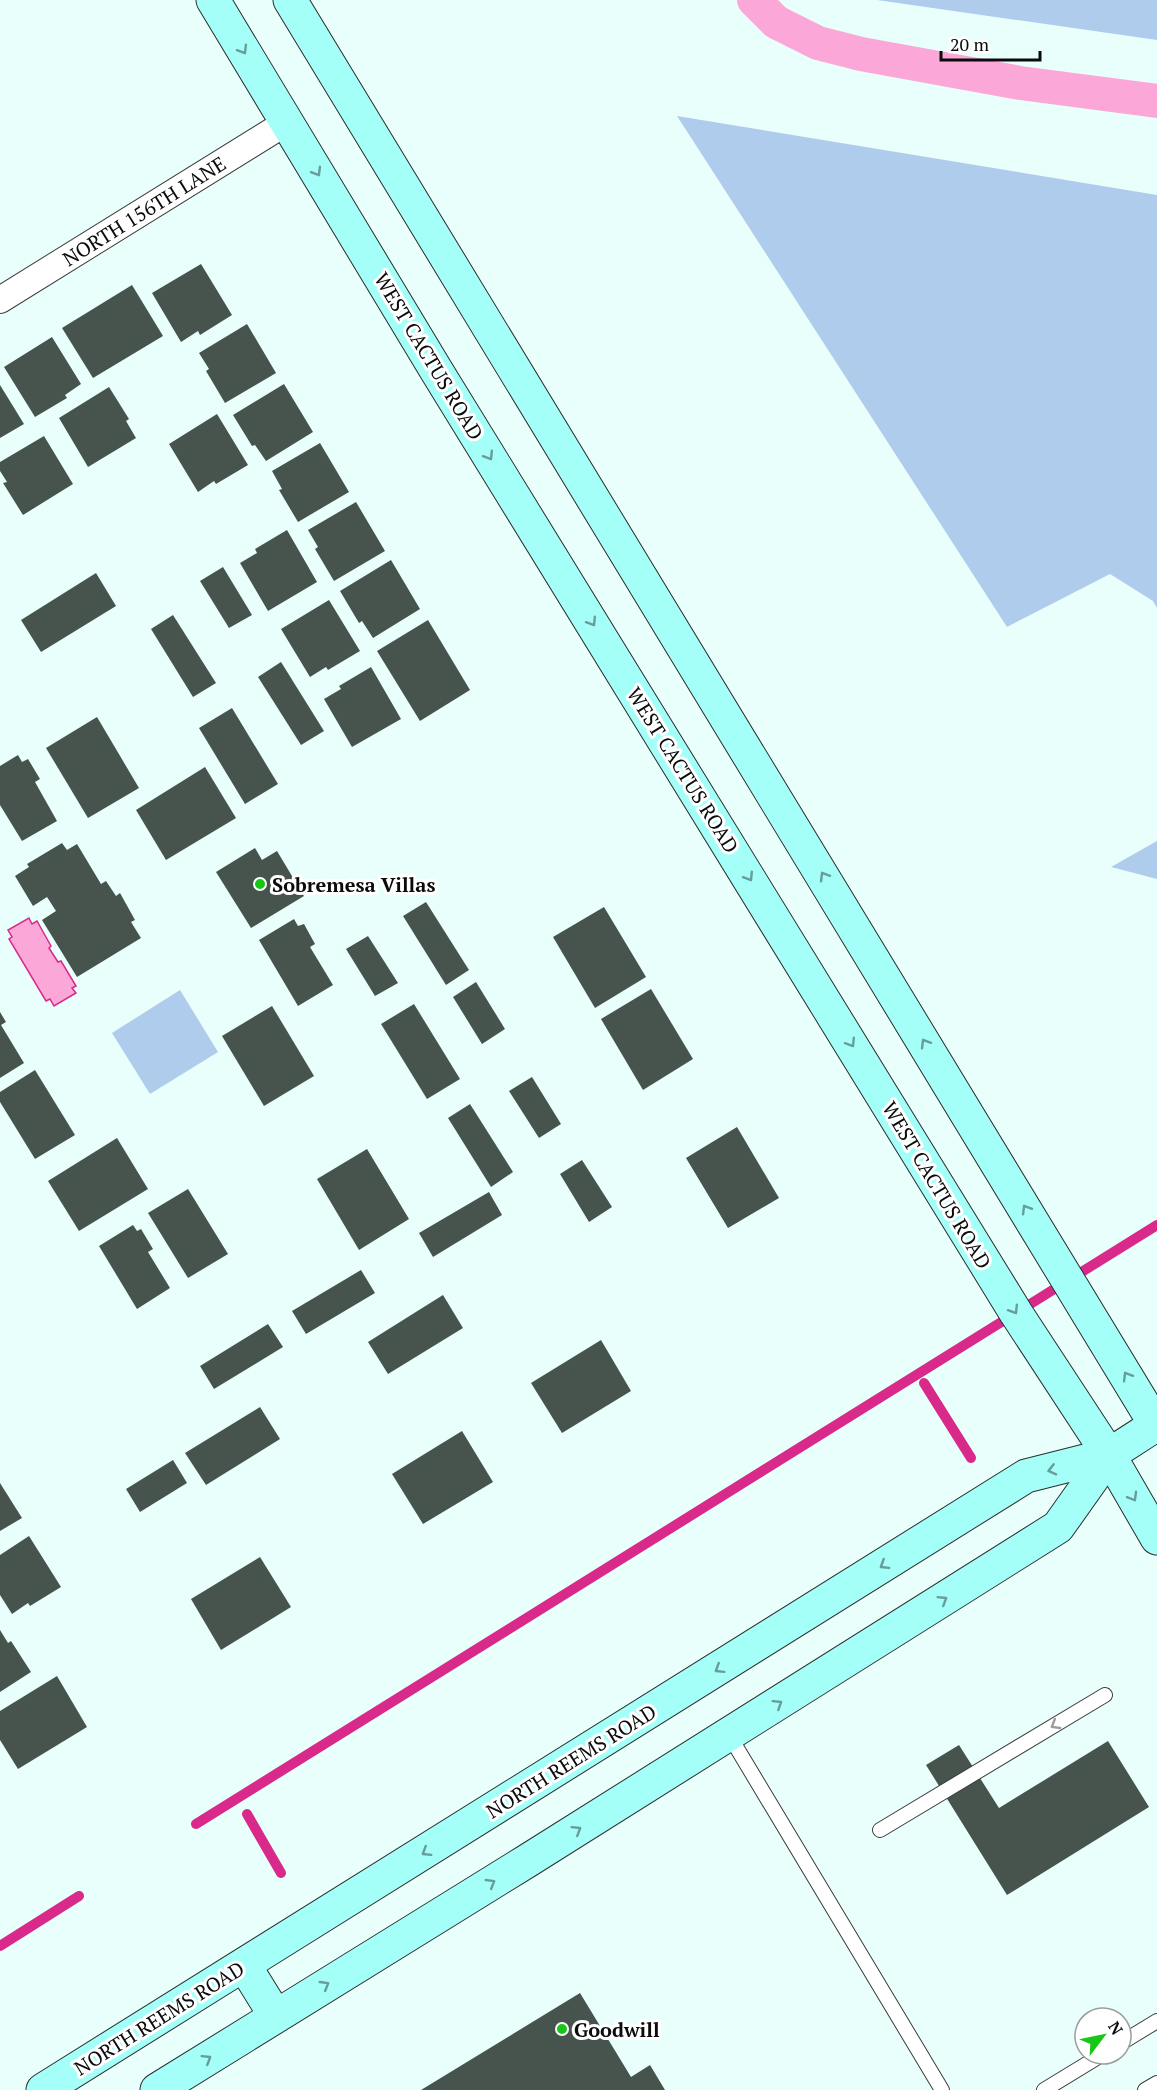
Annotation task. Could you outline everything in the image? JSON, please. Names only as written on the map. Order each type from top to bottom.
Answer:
[{"type":"main road","name":"WEST CACTUS ROAD","points":[[213,0],[436,370],[1010,1304],[1109,1455],[1157,1538]]},
{"type":"main road","points":[[290,0],[1157,1425]]},
{"type":"main road","name":"NORTH REEMS ROAD","points":[[43,2090],[1026,1476],[1109,1455],[1157,1425]]},
{"type":"main road","name":"NORTH REEMS ROAD","points":[[157,2090],[729,1735],[1058,1527],[1109,1455]]},
{"type":"main road","points":[[244,1965],[275,2015]]},
{"type":"street","name":"NORTH 156TH LANE","points":[[0,300],[287,122]]},
{"type":"lane","points":[[880,1830],[1105,1695]]},
{"type":"lane","points":[[729,1735],[942,2090]]},
{"type":"lane","points":[[1133,2036],[1157,2021]]},
{"type":"lane","points":[[1044,2090],[1083,2066]]},
{"type":"lane","points":[[1145,2090],[1157,2083]]},
{"type":"shaded area","points":[[877,0],[1157,0],[1157,40]]},
{"type":"shaded area","points":[[677,116],[1157,195],[1157,608],[1153,601],[1110,574],[1007,627]]},
{"type":"shaded area","points":[[1157,841],[1157,879],[1111,867]]},
{"type":"shaded area","points":[[29,918],[32,924],[37,921],[51,946],[49,948],[58,962],[61,961],[76,986],[72,988],[76,993],[54,1006],[50,999],[46,1001],[9,939],[12,937],[8,930]]},
{"type":"shaded area","points":[[180,990],[218,1052],[150,1094],[112,1033]]},
{"type":"building","points":[[201,264],[232,315],[200,335],[198,331],[181,342],[152,293]]},
{"type":"building","points":[[132,285],[163,336],[93,378],[62,328]]},
{"type":"building","points":[[247,324],[276,373],[225,403],[206,371],[209,369],[199,353]]},
{"type":"building","points":[[52,337],[81,384],[65,395],[67,398],[35,417],[4,367]]},
{"type":"building","points":[[284,384],[313,432],[266,461],[255,445],[252,446],[233,415]]},
{"type":"building","points":[[0,385],[24,424],[0,438]]},
{"type":"building","points":[[109,387],[129,419],[126,421],[136,438],[88,467],[59,418]]},
{"type":"building","points":[[217,414],[248,465],[216,484],[214,481],[198,492],[169,444]]},
{"type":"building","points":[[44,436],[73,484],[23,515],[3,483],[7,482],[0,471],[0,462]]},
{"type":"building","points":[[320,443],[349,492],[298,522],[279,490],[282,489],[272,471]]},
{"type":"building","points":[[356,502],[385,551],[334,581],[315,549],[318,547],[308,530]]},
{"type":"building","points":[[287,530],[317,582],[268,611],[240,563],[257,553],[255,549]]},
{"type":"building","points":[[391,560],[420,609],[373,638],[362,621],[359,623],[340,591]]},
{"type":"building","points":[[223,567],[252,615],[229,628],[200,581]]},
{"type":"building","points":[[96,573],[116,606],[41,652],[21,620]]},
{"type":"building","points":[[329,600],[360,651],[328,670],[326,667],[310,677],[281,629]]},
{"type":"building","points":[[173,615],[216,683],[193,697],[151,629]]},
{"type":"building","points":[[428,620],[470,690],[420,721],[377,651]]},
{"type":"building","points":[[281,662],[324,731],[301,745],[258,677]]},
{"type":"building","points":[[371,667],[401,719],[352,747],[324,699],[341,689],[339,686]]},
{"type":"building","points":[[232,708],[278,784],[245,804],[199,728]]},
{"type":"building","points":[[97,717],[139,788],[88,818],[46,748]]},
{"type":"building","points":[[18,755],[22,762],[28,759],[40,779],[35,782],[57,821],[22,841],[0,805],[0,766]]},
{"type":"building","points":[[205,767],[236,818],[166,860],[136,810]]},
{"type":"building","points":[[62,843],[67,850],[77,844],[101,884],[106,881],[116,896],[120,893],[135,920],[131,922],[141,938],[77,977],[42,920],[56,911],[47,897],[33,906],[15,876],[29,867],[27,864]]},
{"type":"building","name":"Sobremesa Villas","points":[[255,848],[262,860],[277,851],[304,896],[251,928],[216,872]]},
{"type":"building","points":[[426,902],[469,970],[446,985],[403,916]]},
{"type":"building","points":[[604,907],[646,977],[595,1008],[553,937]]},
{"type":"building","points":[[294,919],[298,926],[304,924],[315,944],[310,947],[333,985],[298,1006],[259,940]]},
{"type":"building","points":[[368,936],[398,983],[375,996],[346,949]]},
{"type":"building","points":[[476,982],[505,1029],[482,1044],[453,997]]},
{"type":"building","points":[[651,989],[693,1059],[643,1090],[601,1019]]},
{"type":"building","points":[[414,1004],[460,1079],[427,1099],[381,1024]]},
{"type":"building","points":[[272,1006],[314,1076],[264,1106],[222,1036]]},
{"type":"building","points":[[0,1012],[6,1022],[1,1025],[24,1063],[0,1078]]},
{"type":"building","points":[[35,1070],[75,1135],[35,1159],[0,1102],[0,1092]]},
{"type":"building","points":[[532,1077],[561,1124],[539,1138],[509,1091]]},
{"type":"building","points":[[470,1104],[513,1172],[491,1187],[448,1118]]},
{"type":"building","points":[[737,1127],[779,1198],[728,1228],[686,1158]]},
{"type":"building","points":[[117,1138],[148,1189],[79,1231],[48,1181]]},
{"type":"building","points":[[367,1149],[409,1219],[359,1250],[317,1179]]},
{"type":"building","points":[[582,1160],[612,1207],[589,1222],[560,1174]]},
{"type":"building","points":[[188,1189],[228,1254],[188,1278],[148,1213]]},
{"type":"building","points":[[489,1192],[502,1215],[433,1257],[419,1233]]},
{"type":"building","points":[[133,1225],[137,1231],[141,1229],[153,1249],[148,1252],[170,1288],[137,1309],[99,1246]]},
{"type":"building","points":[[361,1270],[375,1293],[306,1334],[292,1311]]},
{"type":"building","points":[[443,1295],[463,1328],[388,1374],[368,1342]]},
{"type":"building","points":[[268,1324],[283,1347],[214,1389],[200,1366]]},
{"type":"building","points":[[601,1340],[631,1391],[562,1433],[531,1383]]},
{"type":"building","points":[[260,1407],[280,1439],[206,1485],[185,1453]]},
{"type":"building","points":[[462,1431],[493,1482],[423,1524],[392,1474]]},
{"type":"building","points":[[173,1460],[187,1483],[140,1512],[126,1489]]},
{"type":"building","points":[[0,1483],[22,1518],[0,1531]]},
{"type":"building","points":[[29,1536],[61,1587],[30,1606],[28,1603],[12,1614],[0,1595],[0,1555]]},
{"type":"building","points":[[260,1557],[291,1607],[221,1650],[191,1599]]},
{"type":"building","points":[[0,1630],[8,1643],[11,1641],[31,1672],[0,1692]]},
{"type":"building","points":[[57,1676],[87,1727],[18,1769],[0,1740],[0,1711]]},
{"type":"building","points":[[1108,1741],[1149,1807],[1007,1895],[926,1765],[959,1745],[999,1808]]},
{"type":"building","name":"Goodwill","points":[[580,1993],[631,2077],[650,2065],[665,2090],[421,2090]]},
{"type":"waterway","points":[[754,0],[776,22],[818,43],[861,54],[1020,83],[1157,101]]},
{"type":"waterway","points":[[196,1824],[1157,1225]]},
{"type":"waterway","points":[[924,1383],[971,1458]]},
{"type":"waterway","points":[[247,1814],[281,1873]]},
{"type":"waterway","points":[[0,1946],[79,1896]]},
{"type":"place","name":"Sobremesa Villas","points":[[260,884]]},
{"type":"place","name":"Goodwill","points":[[562,2029]]}]
